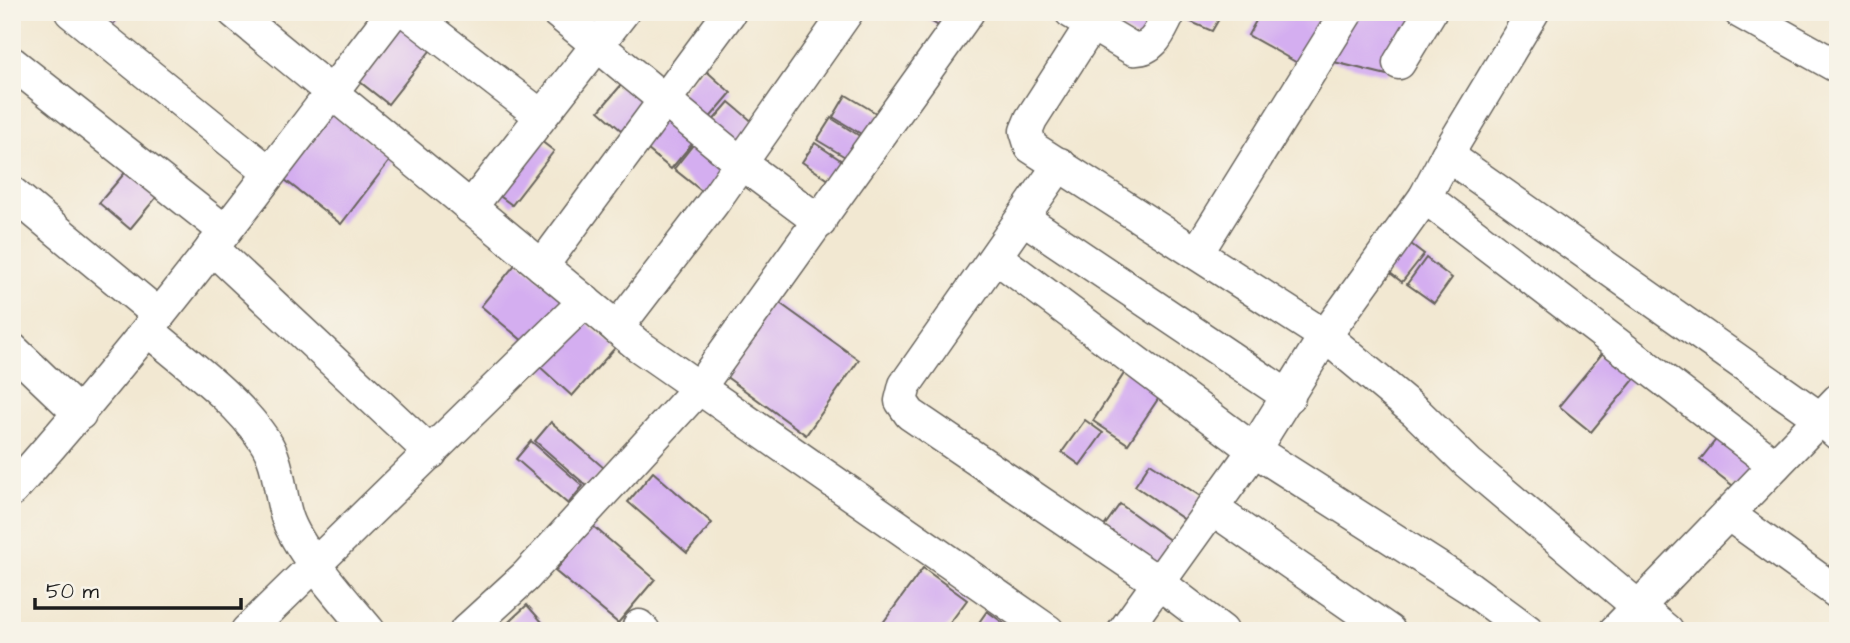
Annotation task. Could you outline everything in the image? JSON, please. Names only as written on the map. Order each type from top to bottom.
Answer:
[{"type":"street","points":[[71,12],[270,173]]},
{"type":"street","points":[[234,12],[330,94],[618,328],[699,388],[1048,631]]},
{"type":"street","points":[[14,484],[80,414],[219,240],[393,12]]},
{"type":"street","points":[[407,12],[540,115]]},
{"type":"street","points":[[556,12],[741,163],[820,222]]},
{"type":"street","points":[[470,208],[623,12]]},
{"type":"street","points":[[542,266],[667,102],[730,12]]},
{"type":"street","points":[[618,328],[741,163],[847,12]]},
{"type":"street","points":[[466,631],[526,576],[699,388],[968,12]]},
{"type":"street","points":[[1170,12],[1151,45],[1142,50],[1133,49],[1083,17],[1026,131],[1031,147],[1325,336],[1667,631]]},
{"type":"street","points":[[1197,253],[1347,12]]},
{"type":"street","points":[[1399,63],[1430,12]]},
{"type":"street","points":[[1124,631],[1254,450],[1325,336],[1425,197],[1447,155],[1533,12]]},
{"type":"street","points":[[1740,12],[1838,68]]},
{"type":"street","points":[[12,64],[219,240],[431,453]]},
{"type":"street","points":[[1447,155],[1832,418],[1775,465],[1615,631]]},
{"type":"street","points":[[1060,164],[905,385],[901,401],[910,414],[1159,583],[1222,631]]},
{"type":"street","points":[[12,193],[153,322],[247,417],[267,443],[284,493],[287,519],[316,566],[369,631]]},
{"type":"street","points":[[1425,197],[1775,465]]},
{"type":"street","points":[[1023,218],[1289,397]]},
{"type":"street","points":[[996,257],[1254,450],[1470,588],[1528,631]]},
{"type":"street","points":[[247,631],[584,301]]},
{"type":"street","points":[[12,349],[80,414]]},
{"type":"street","points":[[1213,509],[1390,631]]},
{"type":"street","points":[[1728,514],[1838,593]]},
{"type":"building","points":[[82,12],[123,12],[107,32]]},
{"type":"building","points":[[916,12],[963,12],[950,33]]},
{"type":"building","points":[[1090,12],[1162,12],[1144,42]]},
{"type":"building","points":[[1179,12],[1223,12],[1212,31],[1177,16]]},
{"type":"building","points":[[1261,12],[1341,12],[1308,69],[1248,35]]},
{"type":"building","points":[[1355,12],[1424,12],[1387,75],[1326,60]]},
{"type":"building","points":[[404,16],[437,42],[388,104],[355,78]]},
{"type":"building","points":[[703,68],[731,93],[701,128],[673,103]]},
{"type":"building","points":[[622,84],[653,111],[630,138],[599,111]]},
{"type":"building","points":[[846,95],[881,116],[868,138],[833,117]]},
{"type":"building","points":[[729,102],[760,128],[735,157],[704,131]]},
{"type":"building","points":[[671,107],[701,133],[671,169],[641,144]]},
{"type":"building","points":[[329,112],[391,159],[341,224],[280,176]]},
{"type":"building","points":[[831,118],[866,140],[852,161],[817,140]]},
{"type":"building","points":[[532,134],[554,151],[512,205],[489,188]]},
{"type":"building","points":[[701,135],[735,162],[708,196],[674,169]]},
{"type":"building","points":[[815,143],[848,165],[835,184],[802,162]]},
{"type":"building","points":[[129,168],[160,193],[130,229],[99,203]]},
{"type":"building","points":[[1407,241],[1424,254],[1402,282],[1385,269]]},
{"type":"building","points":[[1426,258],[1452,278],[1434,303],[1407,284]]},
{"type":"building","points":[[518,261],[568,302],[530,347],[481,306]]},
{"type":"building","points":[[774,299],[859,360],[806,435],[721,373]]},
{"type":"building","points":[[581,318],[615,348],[572,396],[539,366]]},
{"type":"building","points":[[1610,344],[1642,370],[1591,432],[1559,406]]},
{"type":"building","points":[[1131,363],[1166,387],[1128,444],[1093,421]]},
{"type":"building","points":[[1085,420],[1103,433],[1080,465],[1062,452]]},
{"type":"building","points":[[551,422],[604,468],[588,487],[535,441]]},
{"type":"building","points":[[1722,432],[1759,462],[1737,489],[1700,460]]},
{"type":"building","points":[[531,441],[583,486],[568,504],[516,459]]},
{"type":"building","points":[[1150,463],[1203,498],[1188,522],[1135,486]]},
{"type":"building","points":[[653,472],[712,523],[687,553],[628,502]]},
{"type":"building","points":[[1120,504],[1175,544],[1155,572],[1100,532]]},
{"type":"building","points":[[593,526],[655,579],[618,623],[555,571]]},
{"type":"building","points":[[923,568],[967,600],[944,631],[877,631]]},
{"type":"building","points":[[527,605],[550,631],[499,631]]},
{"type":"building","points":[[987,611],[1014,631],[973,631]]}]
